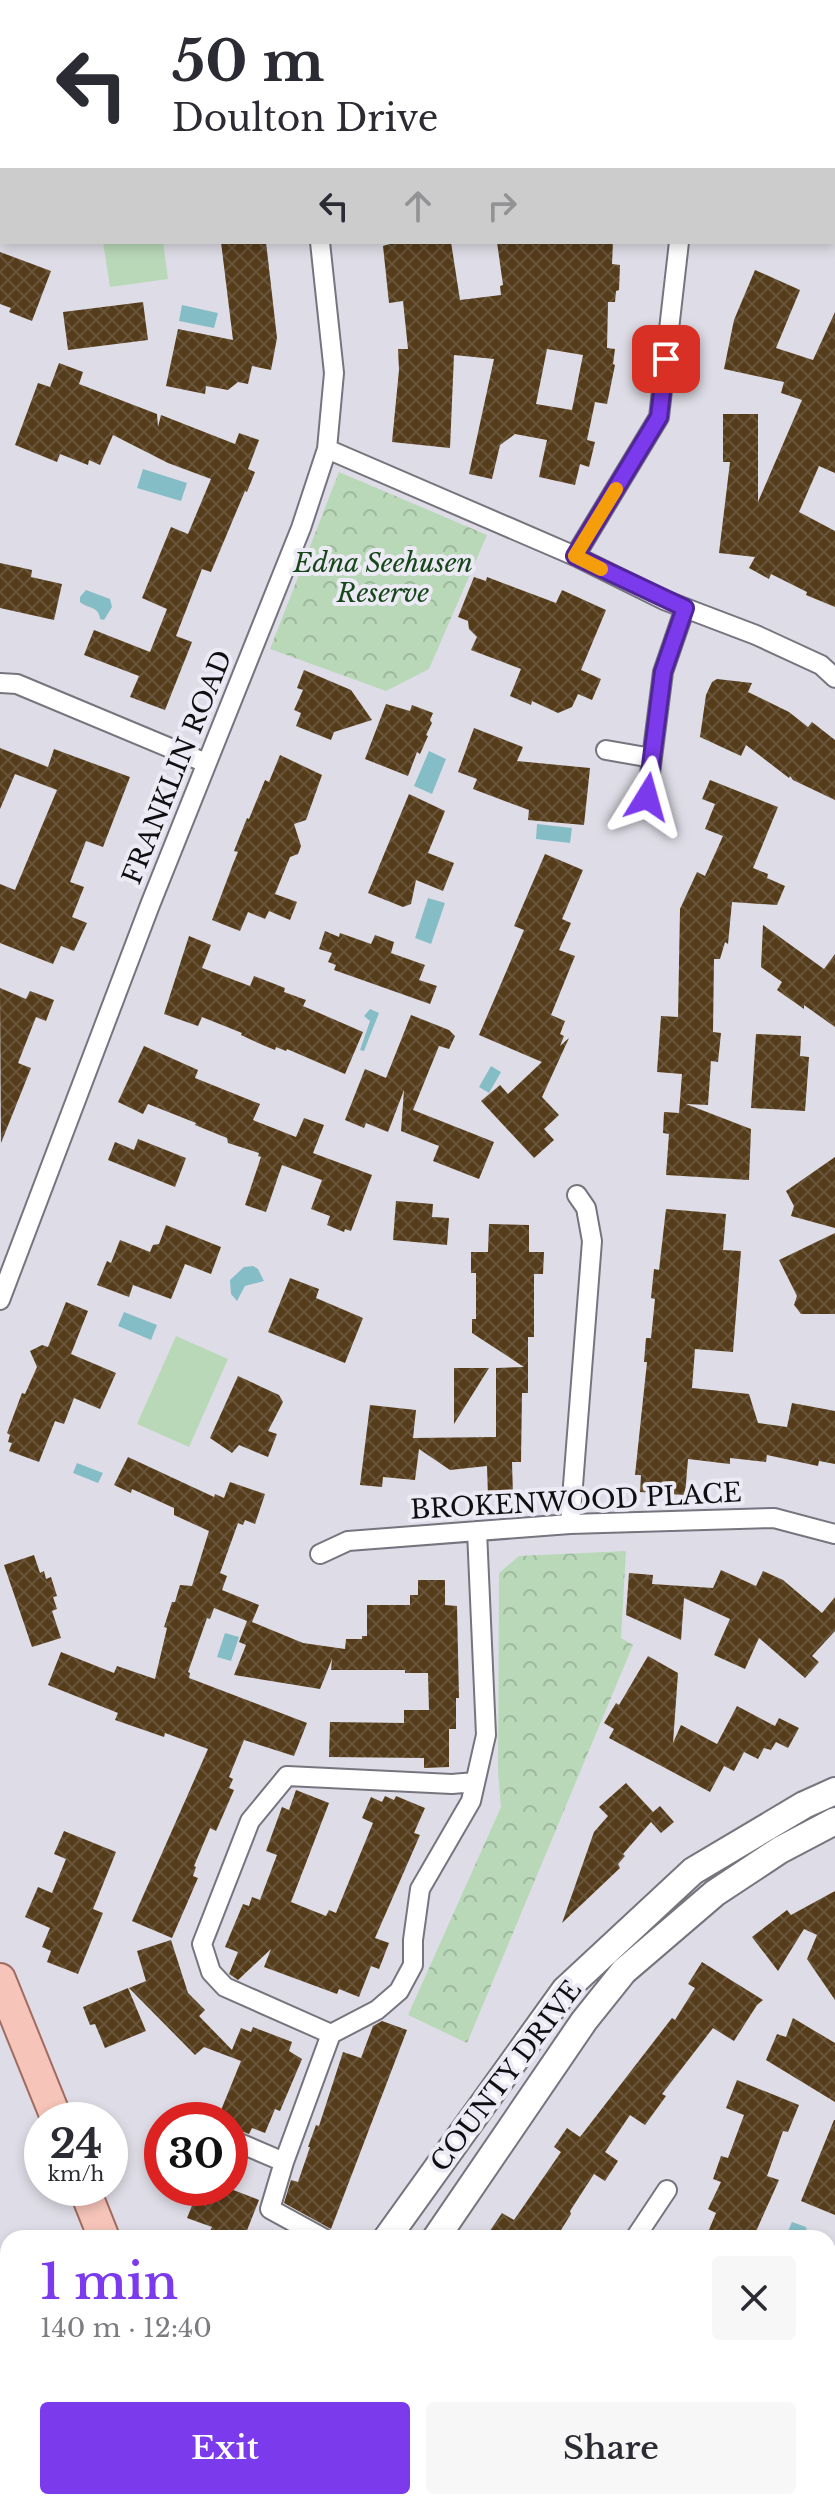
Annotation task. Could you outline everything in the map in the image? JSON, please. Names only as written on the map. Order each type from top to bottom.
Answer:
[{"type":"main road","name":"COUNTY DRIVE","points":[[393,2230],[565,1990],[693,1871],[804,1805],[835,1791]]},
{"type":"main road","name":"COUNTY DRIVE","points":[[441,2230],[584,2021],[624,1971],[715,1893],[780,1850],[835,1821]]},
{"type":"main road","points":[[0,1979],[50,2102]]},
{"type":"main road","points":[[91,2206],[101,2230]]},
{"type":"street","name":"FRANKLIN ROAD","points":[[0,1300],[206,763],[301,528],[327,449],[334,373],[320,244]]},
{"type":"street","points":[[575,556],[659,417],[679,244]]},
{"type":"street","points":[[327,449],[575,556],[685,608],[756,635],[821,665],[835,678]]},
{"type":"street","points":[[647,797],[663,672],[685,608]]},
{"type":"street","points":[[0,683],[17,684],[206,763]]},
{"type":"street","points":[[606,750],[652,758]]},
{"type":"street","points":[[570,1524],[592,1241],[586,1208],[577,1195]]},
{"type":"street","name":"BROKENWOOD PLACE","points":[[320,1554],[348,1541],[570,1524],[774,1518],[835,1534]]},
{"type":"street","points":[[308,2230],[270,2209],[331,2034],[377,2010],[399,1991],[413,1965],[420,1889],[471,1801],[486,1735],[477,1531]]},
{"type":"street","points":[[331,2034],[225,1987],[211,1972],[202,1944],[250,1821],[287,1776],[452,1784],[475,1782]]},
{"type":"street","points":[[248,2147],[284,2162]]},
{"type":"street","points":[[644,2230],[667,2190]]},
{"type":"green space","points":[[103,244],[163,244],[168,279],[110,287]]},
{"type":"green space","name":"Edna Seehusen Reserve","points":[[339,472],[487,535],[429,669],[386,691],[270,649]]},
{"type":"green space","points":[[176,1336],[228,1359],[189,1447],[137,1424]]},
{"type":"green space","points":[[626,1551],[621,1638],[633,1645],[467,2043],[408,2015],[501,1807],[498,1772],[499,1573],[519,1556]]},
{"type":"water","points":[[182,305],[218,313],[214,328],[179,321]]},
{"type":"water","points":[[143,469],[187,483],[181,501],[137,488]]},
{"type":"water","points":[[86,590],[110,599],[112,607],[104,620],[95,610],[80,602]]},
{"type":"water","points":[[429,751],[446,759],[432,794],[414,786]]},
{"type":"water","points":[[537,824],[572,828],[570,843],[536,839]]},
{"type":"water","points":[[428,898],[445,903],[431,944],[415,938]]},
{"type":"water","points":[[370,1009],[379,1013],[364,1051],[360,1050],[370,1021],[364,1016]]},
{"type":"water","points":[[491,1066],[501,1072],[489,1093],[479,1087]]},
{"type":"water","points":[[253,1266],[264,1281],[245,1286],[237,1301],[231,1294],[230,1280],[244,1267]]},
{"type":"water","points":[[124,1312],[157,1325],[151,1340],[118,1326]]},
{"type":"water","points":[[77,1463],[103,1473],[98,1483],[73,1473]]},
{"type":"water","points":[[225,1633],[239,1637],[231,1661],[217,1657]]},
{"type":"water","points":[[792,2222],[807,2230],[788,2230]]},
{"type":"building","points":[[221,244],[266,244],[277,338],[271,370],[252,366],[248,384],[238,382],[228,390],[206,386],[205,394],[166,386],[178,329],[233,340]]},
{"type":"building","points":[[390,244],[451,244],[460,300],[501,295],[500,286],[503,285],[497,244],[613,244],[612,264],[620,265],[619,290],[616,291],[615,302],[608,302],[607,348],[615,349],[615,365],[607,404],[595,402],[587,440],[595,442],[589,467],[580,464],[575,485],[539,477],[547,440],[515,434],[500,445],[492,479],[469,474],[494,359],[454,355],[450,448],[392,442],[398,349],[408,349],[403,301],[389,303],[383,246]],"holes":[[[547,349],[583,355],[572,410],[536,404]]]},
{"type":"building","points":[[0,252],[51,271],[32,321],[9,312],[11,308],[0,304]]},
{"type":"building","points":[[755,270],[800,290],[776,348],[813,360],[835,312],[835,473],[819,466],[799,512],[835,531],[835,607],[806,595],[807,592],[771,574],[769,579],[749,568],[755,557],[719,553],[730,462],[723,462],[723,414],[758,414],[758,502],[802,400],[781,393],[784,382],[724,369],[734,320]]},
{"type":"building","points":[[143,302],[148,340],[68,350],[63,312]]},
{"type":"building","points":[[59,363],[83,372],[79,384],[157,414],[158,427],[161,415],[235,444],[239,433],[259,440],[248,469],[255,472],[247,492],[211,572],[202,569],[176,636],[192,642],[165,710],[130,697],[139,676],[84,655],[94,630],[150,652],[167,609],[142,598],[171,527],[188,534],[211,479],[168,463],[113,435],[100,465],[89,460],[88,465],[60,454],[57,462],[15,445],[38,383],[50,387]]},
{"type":"building","points":[[0,563],[32,570],[31,577],[62,584],[54,620],[0,608]]},
{"type":"building","points":[[474,577],[486,581],[487,577],[556,603],[562,590],[606,610],[581,670],[601,679],[592,700],[578,694],[572,707],[558,713],[532,701],[531,705],[510,696],[521,669],[471,650],[477,637],[469,629],[468,621],[458,617]]},
{"type":"building","points":[[304,670],[351,690],[372,720],[334,732],[331,740],[296,726],[301,713],[294,710],[303,690],[297,688]]},
{"type":"building","points":[[717,679],[752,683],[748,692],[789,712],[808,727],[812,722],[835,740],[835,800],[789,778],[746,745],[741,756],[700,737],[706,695],[712,682]]},
{"type":"building","points":[[386,704],[410,711],[412,705],[433,713],[428,736],[420,754],[417,752],[408,776],[365,759]]},
{"type":"building","points":[[474,728],[523,747],[517,761],[590,768],[584,825],[528,820],[529,810],[473,789],[477,779],[458,772]]},
{"type":"building","points":[[0,748],[48,767],[54,749],[130,777],[103,847],[86,841],[70,882],[84,887],[72,917],[87,923],[74,951],[61,946],[53,964],[0,943],[0,884],[15,890],[57,790],[15,774],[0,809]]},
{"type":"building","points":[[280,755],[322,775],[306,820],[294,824],[301,846],[298,854],[290,857],[275,894],[297,902],[290,920],[269,911],[265,919],[248,912],[240,931],[212,920],[238,852],[234,851],[247,818],[265,780],[269,782]]},
{"type":"building","points":[[710,780],[778,807],[753,868],[785,886],[777,905],[732,902],[728,944],[725,942],[720,959],[714,959],[713,1032],[721,1033],[718,1062],[711,1061],[708,1105],[686,1104],[751,1129],[749,1180],[666,1175],[669,1134],[663,1133],[664,1112],[679,1113],[682,1074],[657,1072],[661,1016],[678,1017],[680,909],[697,872],[705,876],[723,836],[705,829],[715,804],[702,799]]},
{"type":"building","points":[[409,794],[445,811],[428,853],[454,863],[443,891],[416,880],[411,904],[403,907],[368,893]]},
{"type":"building","points":[[545,854],[583,870],[562,919],[571,923],[559,950],[575,956],[551,1015],[565,1021],[560,1046],[569,1038],[542,1097],[559,1115],[544,1129],[554,1140],[534,1158],[481,1101],[500,1085],[508,1094],[542,1062],[479,1035],[524,930],[514,926]]},
{"type":"building","points":[[763,925],[824,969],[835,954],[835,1027],[777,990],[782,982],[761,967]]},
{"type":"building","points":[[325,931],[371,944],[375,935],[394,942],[391,953],[425,965],[419,980],[437,986],[430,1004],[334,970],[336,965],[328,962],[332,953],[319,949]]},
{"type":"building","points":[[189,936],[211,945],[202,968],[250,986],[254,976],[285,988],[284,992],[306,1000],[303,1006],[363,1032],[345,1074],[287,1049],[276,1047],[275,1050],[202,1017],[198,1026],[164,1014]]},
{"type":"building","points":[[0,988],[26,999],[30,991],[54,1000],[46,1021],[36,1017],[18,1063],[31,1068],[1,1143]]},
{"type":"building","points":[[411,1015],[449,1030],[455,1036],[449,1049],[439,1046],[413,1110],[494,1142],[479,1179],[433,1161],[439,1146],[401,1131],[404,1090],[388,1132],[366,1123],[364,1128],[345,1120],[365,1069],[386,1078]]},
{"type":"building","points":[[756,1034],[801,1036],[800,1056],[809,1057],[805,1111],[751,1108]]},
{"type":"building","points":[[144,1046],[198,1070],[195,1078],[260,1104],[253,1120],[296,1137],[304,1118],[324,1125],[313,1153],[372,1175],[351,1231],[345,1229],[344,1232],[327,1225],[330,1216],[311,1209],[322,1180],[282,1165],[266,1212],[245,1205],[261,1157],[259,1153],[228,1143],[227,1138],[148,1104],[143,1114],[118,1102]]},
{"type":"building","points":[[138,1139],[186,1158],[175,1187],[108,1160],[115,1142],[134,1150]]},
{"type":"building","points":[[835,1157],[835,1228],[791,1216],[794,1206],[786,1191]]},
{"type":"building","points":[[396,1201],[433,1204],[432,1217],[449,1218],[447,1245],[393,1240]]},
{"type":"building","points":[[666,1209],[726,1214],[723,1250],[741,1251],[733,1352],[695,1349],[692,1388],[749,1394],[758,1423],[787,1427],[792,1403],[835,1411],[835,1464],[819,1461],[818,1466],[767,1455],[766,1462],[730,1458],[730,1464],[688,1459],[685,1495],[640,1492],[641,1475],[635,1475],[647,1362],[644,1362],[646,1338],[651,1338],[654,1269],[659,1270]]},
{"type":"building","points":[[489,1224],[529,1225],[529,1252],[544,1252],[543,1274],[534,1274],[534,1337],[528,1337],[528,1393],[522,1393],[521,1462],[512,1462],[513,1495],[488,1496],[487,1466],[450,1470],[419,1449],[415,1480],[383,1477],[382,1487],[360,1485],[370,1405],[416,1410],[413,1438],[496,1437],[496,1368],[524,1367],[472,1333],[472,1319],[476,1319],[476,1273],[471,1273],[471,1252],[488,1252]]},
{"type":"building","points":[[166,1225],[221,1247],[211,1274],[185,1264],[171,1299],[133,1285],[129,1297],[97,1285],[107,1261],[111,1263],[120,1240],[150,1252],[153,1245],[159,1244]]},
{"type":"building","points":[[835,1233],[835,1314],[801,1314],[794,1305],[797,1296],[779,1260]]},
{"type":"building","points":[[290,1278],[319,1289],[316,1298],[363,1318],[345,1363],[268,1332]]},
{"type":"building","points":[[66,1302],[88,1311],[71,1354],[116,1373],[100,1409],[74,1398],[64,1424],[55,1421],[39,1462],[9,1451],[12,1443],[8,1442],[10,1435],[7,1433],[22,1393],[25,1394],[37,1367],[30,1351],[42,1345],[48,1347]]},
{"type":"building","points":[[454,1368],[489,1368],[454,1424]]},
{"type":"building","points":[[238,1376],[279,1395],[283,1402],[268,1431],[277,1434],[268,1457],[239,1445],[232,1453],[210,1438]]},
{"type":"building","points":[[128,1457],[214,1497],[215,1494],[224,1498],[230,1482],[265,1494],[255,1524],[245,1520],[243,1525],[238,1523],[220,1573],[227,1576],[222,1590],[259,1605],[252,1622],[303,1643],[345,1649],[346,1639],[367,1636],[367,1605],[410,1605],[410,1595],[418,1595],[418,1580],[445,1580],[445,1605],[457,1606],[459,1698],[456,1698],[456,1729],[449,1729],[449,1767],[424,1768],[424,1758],[329,1757],[330,1722],[404,1723],[404,1710],[429,1710],[428,1673],[331,1670],[332,1659],[320,1689],[234,1675],[246,1645],[239,1642],[247,1621],[214,1608],[210,1619],[207,1618],[188,1672],[189,1678],[307,1723],[294,1756],[244,1740],[229,1777],[233,1779],[229,1788],[234,1790],[216,1831],[210,1828],[194,1866],[193,1876],[198,1878],[172,1938],[132,1921],[208,1749],[165,1733],[164,1737],[115,1720],[118,1713],[48,1685],[61,1652],[114,1673],[117,1666],[155,1679],[167,1628],[164,1627],[172,1602],[175,1602],[180,1585],[192,1586],[209,1531],[174,1515],[174,1508],[132,1489],[131,1493],[114,1485]]},
{"type":"building","points":[[34,1555],[40,1573],[44,1571],[46,1579],[51,1577],[57,1596],[53,1597],[57,1609],[52,1611],[61,1638],[32,1647],[4,1565]]},
{"type":"building","points":[[721,1570],[756,1586],[763,1571],[783,1580],[822,1613],[835,1597],[835,1631],[812,1656],[819,1662],[805,1678],[759,1638],[745,1669],[714,1655],[730,1619],[684,1598],[681,1640],[626,1615],[629,1573],[653,1575],[652,1584],[713,1588]]},
{"type":"building","points":[[648,1656],[678,1673],[673,1743],[681,1725],[717,1744],[737,1706],[775,1726],[779,1718],[799,1728],[788,1748],[776,1742],[771,1750],[764,1748],[758,1759],[744,1752],[734,1771],[724,1766],[710,1792],[609,1738],[614,1729],[604,1723],[616,1703],[619,1705]]},
{"type":"building","points":[[626,1783],[653,1812],[660,1806],[674,1822],[661,1833],[651,1822],[623,1854],[625,1856],[618,1864],[620,1868],[562,1923],[594,1832],[608,1816],[599,1807]]},
{"type":"building","points":[[296,1790],[329,1803],[291,1902],[326,1916],[329,1910],[336,1913],[373,1823],[362,1818],[371,1797],[382,1802],[385,1796],[394,1800],[396,1796],[425,1808],[414,1833],[420,1835],[375,1938],[389,1943],[379,1969],[371,1966],[359,1997],[339,1989],[337,1994],[264,1967],[271,1949],[238,1980],[229,1974],[238,1952],[225,1947],[243,1904],[249,1906],[252,1897],[260,1900],[277,1855],[266,1851],[282,1807],[289,1810]]},
{"type":"building","points":[[64,1831],[116,1852],[93,1909],[103,1913],[78,1974],[47,1962],[51,1951],[42,1947],[50,1928],[25,1917],[38,1887],[52,1893],[66,1859],[54,1854]]},
{"type":"building","points":[[835,1891],[835,2000],[807,1959],[817,1935],[804,1929],[778,1971],[752,1937],[787,1910],[791,1915]]},
{"type":"building","points":[[171,1940],[188,1993],[205,2010],[199,2016],[232,2050],[241,2028],[251,2032],[253,2027],[292,2042],[289,2051],[302,2059],[280,2111],[275,2109],[265,2133],[252,2128],[248,2134],[248,2102],[224,2102],[241,2061],[204,2047],[195,2055],[129,1988],[146,1981],[137,1951]]},
{"type":"building","points":[[702,1962],[763,2000],[734,2041],[713,2028],[662,2094],[666,2096],[645,2125],[630,2115],[605,2152],[618,2161],[605,2181],[594,2174],[561,2230],[490,2230],[502,2213],[514,2220],[561,2152],[554,2147],[567,2128],[580,2137],[672,2018],[675,2020],[695,1988],[688,1984]]},
{"type":"building","points":[[128,1988],[146,2031],[105,2048],[95,2024],[90,2025],[83,2007]]},
{"type":"building","points":[[793,2018],[835,2043],[835,2102],[766,2060],[777,2034],[786,2037]]},
{"type":"building","points":[[382,2021],[407,2030],[331,2229],[284,2203],[291,2180],[298,2182],[343,2052],[361,2058],[373,2026]]},
{"type":"building","points":[[737,2080],[799,2105],[788,2132],[783,2131],[767,2176],[779,2180],[757,2230],[709,2230],[716,2213],[708,2209],[721,2182],[713,2179],[721,2156],[728,2158],[744,2115],[726,2108]]},
{"type":"building","points":[[835,2120],[835,2215],[801,2201]]},
{"type":"building","points":[[248,2196],[259,2200],[247,2230],[210,2230],[212,2227],[187,2218],[192,2206],[248,2206]]},
{"type":"slow traffic","points":[[601,569],[575,556],[616,489]]},
{"type":"route","points":[[647,797],[663,672],[685,608],[575,556],[659,417],[666,359]]}]
